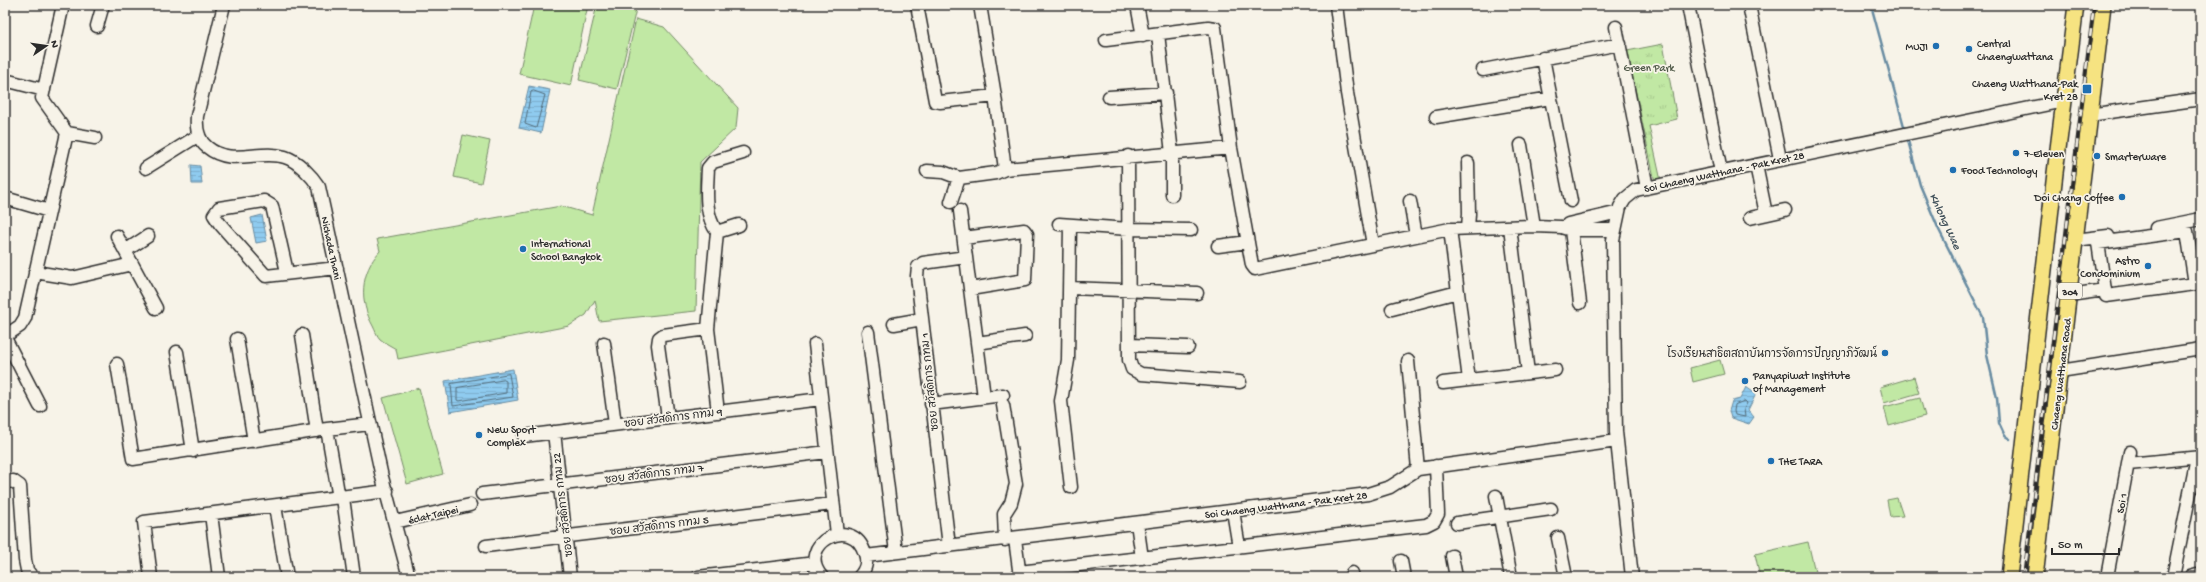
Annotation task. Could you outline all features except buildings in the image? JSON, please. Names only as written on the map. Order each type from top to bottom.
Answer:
[{"type":"main road","name":"304","points":[[2009,577],[2076,5]]},
{"type":"main road","name":"Chaeng Watthana Road","points":[[2037,577],[2103,5]]},
{"type":"street","points":[[63,5],[42,98],[67,133],[96,138]]},
{"type":"street","points":[[97,26],[103,5]]},
{"type":"street","points":[[146,168],[199,135],[196,125],[197,116],[224,5]]},
{"type":"street","points":[[916,5],[935,101],[940,102],[995,96]]},
{"type":"street","points":[[980,5],[1005,169]]},
{"type":"street","points":[[1137,5],[1143,36]]},
{"type":"street","points":[[1336,5],[1347,93],[1373,245]]},
{"type":"street","points":[[1688,5],[1721,172]]},
{"type":"street","points":[[1749,5],[1780,160]]},
{"type":"street","points":[[1106,40],[1208,27],[1214,28],[1231,148],[1252,265],[1255,269],[1450,229],[1534,226],[1566,229],[1615,230]]},
{"type":"street","points":[[1616,27],[1647,188]]},
{"type":"street","points":[[1158,34],[1172,153],[1172,195]]},
{"type":"street","points":[[1483,70],[1620,44]]},
{"type":"street","points":[[1543,58],[1571,201]]},
{"type":"street","points":[[5,80],[44,90]]},
{"type":"street","points":[[1109,97],[1166,93]]},
{"type":"street","points":[[1436,117],[1551,98]]},
{"type":"street","points":[[2090,115],[2201,99]]},
{"type":"street","name":"Soi Chaeng Watthana - Pak Kret 28","points":[[1632,577],[1617,440],[1613,240],[1619,212],[1625,199],[1636,190],[2064,101]]},
{"type":"street","points":[[40,406],[5,337],[20,326],[25,318],[67,133]]},
{"type":"street","name":"Nichada Thani","points":[[199,135],[204,145],[222,157],[275,155],[286,157],[308,173],[319,187],[370,424],[409,577]]},
{"type":"street","points":[[1521,145],[1534,226]]},
{"type":"street","points":[[927,171],[943,172],[959,178],[996,173],[1005,169],[1128,156],[1231,148]]},
{"type":"street","points":[[718,412],[708,329],[717,232],[713,226],[709,213],[708,168],[713,162],[743,153]]},
{"type":"street","points":[[1128,156],[1129,360],[1132,369],[1136,373],[1240,382]]},
{"type":"street","points":[[1468,163],[1468,228]]},
{"type":"street","points":[[1756,164],[1766,214]]},
{"type":"street","points":[[951,202],[959,178]]},
{"type":"street","points":[[5,198],[49,211]]},
{"type":"street","points":[[287,272],[272,206],[269,202],[264,201],[219,208],[216,211],[214,215],[220,224],[262,273],[270,276],[287,272],[336,268]]},
{"type":"street","points":[[1410,201],[1416,236]]},
{"type":"street","points":[[1750,218],[1785,210]]},
{"type":"street","points":[[960,211],[984,397]]},
{"type":"street","points":[[1566,229],[1619,212]]},
{"type":"street","points":[[2076,240],[2117,235],[2201,219]]},
{"type":"street","points":[[1072,488],[1061,400],[1067,367],[1070,288],[1064,224],[1128,229],[1191,230]]},
{"type":"street","points":[[717,232],[739,225]]},
{"type":"street","points":[[1510,227],[1528,373]]},
{"type":"street","points":[[1450,229],[1469,380]]},
{"type":"street","points":[[1566,229],[1580,303]]},
{"type":"street","points":[[964,238],[1024,230],[1027,234],[1025,280],[970,289]]},
{"type":"street","points":[[2187,231],[2195,284],[2106,296],[2105,290],[2098,243],[2187,231]]},
{"type":"street","points":[[117,236],[156,308]]},
{"type":"street","points":[[125,251],[148,236]]},
{"type":"street","points":[[1218,246],[1248,242]]},
{"type":"street","name":"ซอย สวัสดิการ กทม 1","points":[[948,546],[931,404],[918,267],[923,263],[966,257]]},
{"type":"street","points":[[35,272],[72,278],[132,264]]},
{"type":"street","points":[[1070,288],[1197,293]]},
{"type":"street","points":[[2069,295],[2105,290]]},
{"type":"street","points":[[1392,309],[1458,292]]},
{"type":"street","points":[[894,324],[922,319]]},
{"type":"street","points":[[668,418],[658,345],[659,338],[663,335],[708,329]]},
{"type":"street","points":[[868,332],[896,552]]},
{"type":"street","points":[[302,335],[322,430],[341,498],[354,577]]},
{"type":"street","points":[[977,343],[1025,336]]},
{"type":"street","points":[[237,339],[254,441]]},
{"type":"street","points":[[604,343],[615,424]]},
{"type":"street","points":[[815,344],[832,504],[837,534]]},
{"type":"street","points":[[1129,345],[1188,347]]},
{"type":"street","points":[[2060,371],[2201,349]]},
{"type":"street","points":[[177,352],[193,451]]},
{"type":"street","points":[[1408,361],[1418,469]]},
{"type":"street","points":[[117,364],[133,459],[370,424]]},
{"type":"street","points":[[1443,383],[1555,370]]},
{"type":"street","points":[[931,404],[984,397],[1003,400],[1016,484],[1004,514],[1020,575],[1142,558],[1426,525],[1434,521],[1438,514],[1436,466]]},
{"type":"street","name":"ซอย สวัสดิการ กทม 9","points":[[524,436],[821,399]]},
{"type":"street","name":"ซอย สวัสดิการ กทม 22","points":[[554,432],[570,577]]},
{"type":"street","name":"Soi Chaeng Watthana - Pak Kret 28","points":[[866,556],[1011,540],[1368,494],[1390,487],[1418,469],[1617,440]]},
{"type":"street","name":"ซอย สวัสดิการ กทม 7","points":[[482,494],[827,452]]},
{"type":"street","name":"Soi 1","points":[[2107,577],[2130,452]]},
{"type":"street","points":[[2128,464],[2199,457],[2173,577]]},
{"type":"street","points":[[5,482],[13,481],[20,486],[25,560],[27,570],[32,577]]},
{"type":"street","points":[[151,577],[144,522],[387,491]]},
{"type":"street","points":[[1496,496],[1511,577]]},
{"type":"street","name":"ซอย สวัสดิการ กทม 5","points":[[486,546],[832,504]]},
{"type":"street","name":"éclat Taipei","points":[[396,522],[470,505]]},
{"type":"street","points":[[275,506],[287,577]]},
{"type":"street","points":[[1456,523],[1551,509]]},
{"type":"street","points":[[1233,511],[1239,547]]},
{"type":"street","points":[[211,514],[219,577]]},
{"type":"street","points":[[1138,523],[1142,558]]},
{"type":"street","points":[[822,577],[815,563],[816,553],[820,544],[828,537],[837,534],[847,535],[856,539],[863,546],[866,556],[866,566],[859,577]]},
{"type":"street","points":[[1558,538],[1566,577]]},
{"type":"street","points":[[1452,556],[1456,577]]},
{"type":"street","points":[[1401,561],[1404,577]]},
{"type":"street","points":[[698,577],[784,572],[815,563]]},
{"type":"street","points":[[2190,577],[2201,574]]},
{"type":"green space","points":[[534,5],[588,5],[571,86],[519,74]]},
{"type":"green space","points":[[597,5],[637,5],[617,89],[579,80]]},
{"type":"green space","points":[[636,19],[664,27],[738,108],[736,128],[700,162],[696,311],[599,321],[595,300],[586,315],[569,326],[398,359],[396,349],[380,339],[378,336],[368,317],[365,307],[365,278],[368,268],[380,251],[377,239],[561,206],[592,215]]},
{"type":"green space","name":"Green Park","points":[[1663,44],[1677,119],[1649,126],[1661,181],[1655,182],[1627,51]]},
{"type":"green space","points":[[463,135],[490,141],[481,183],[454,177]]},
{"type":"green space","points":[[1720,360],[1724,374],[1693,382],[1690,368]]},
{"type":"green space","points":[[1914,377],[1919,393],[1884,403],[1880,387]]},
{"type":"green space","points":[[419,388],[443,474],[407,484],[383,398]]},
{"type":"green space","points":[[1920,398],[1925,416],[1889,426],[1884,407]]},
{"type":"green space","points":[[1897,498],[1903,516],[1890,517],[1887,500]]},
{"type":"green space","points":[[1808,542],[1815,572],[1790,577],[1760,577],[1755,554]]},
{"type":"water","points":[[529,86],[550,90],[541,133],[519,128]]},
{"type":"water","points":[[191,165],[200,166],[202,184],[192,184]]},
{"type":"water","points":[[262,215],[267,241],[256,243],[251,218]]},
{"type":"water","points":[[513,369],[518,400],[450,412],[445,381]]},
{"type":"water","points":[[1746,387],[1756,394],[1748,410],[1754,417],[1749,424],[1731,418],[1729,411],[1732,401],[1740,399]]},
{"type":"waterway","name":"Khlong Wae","points":[[1871,5],[1905,130]]},
{"type":"waterway","name":"Khlong Wae","points":[[1907,137],[1920,185],[1939,230],[1983,317],[1987,355],[1997,398],[1999,423],[2005,436],[2010,439]]},
{"type":"railway","points":[[2024,577],[2094,5]]},
{"type":"place","name":"MUJI","points":[[1936,46]]},
{"type":"place","name":"Central Chaengwattana","points":[[1969,49]]},
{"type":"place","name":"Chaeng Watthana-Pak Kret 28","points":[[2087,89]]},
{"type":"place","name":"7-Eleven","points":[[2016,153]]},
{"type":"place","name":"Smarterware","points":[[2097,156]]},
{"type":"place","name":"Food Technology","points":[[1953,170]]},
{"type":"place","name":"Doi Chang Coffee","points":[[2122,197]]},
{"type":"place","name":"International School Bangkok","points":[[523,249]]},
{"type":"place","name":"Astro Condominium","points":[[2148,266]]},
{"type":"place","name":"โรงเรียนสาธิตสถาบันการจัดการปัญญาภิวัฒน์","points":[[1885,353]]},
{"type":"place","name":"Panyapiwat Institute of Management","points":[[1745,381]]},
{"type":"place","name":"New Sport Complex","points":[[479,435]]},
{"type":"place","name":"THE TARA","points":[[1771,461]]}]
